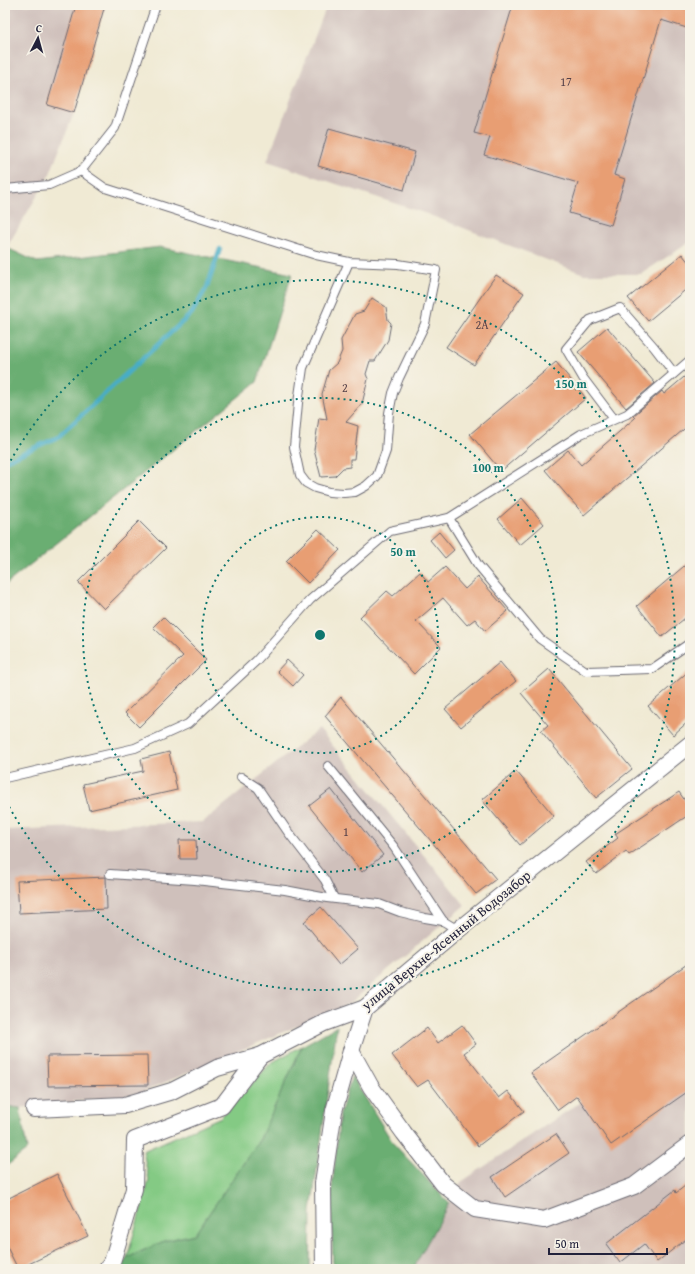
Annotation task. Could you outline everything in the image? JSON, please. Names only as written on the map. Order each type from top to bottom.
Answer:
[{"type":"street","name":"улица Верхне-Ясенный Водозабор","points":[[34,1110],[125,1105],[172,1091],[217,1068],[260,1056],[324,1023],[365,1008],[458,930],[690,744]]},
{"type":"street","points":[[324,1269],[323,1183],[334,1110],[350,1051],[365,1008]]},
{"type":"street","points":[[350,1051],[371,1087],[404,1134],[443,1184],[475,1209],[544,1220],[634,1186],[690,1144]]},
{"type":"street","points":[[107,1269],[112,1262],[134,1189],[135,1140],[222,1106],[260,1056]]},
{"type":"lane","points":[[5,189],[49,185],[81,171],[115,128],[156,5]]},
{"type":"lane","points":[[81,171],[105,188],[316,255],[349,262],[398,264],[436,270],[425,324],[393,393],[389,413],[386,451],[377,476],[366,486],[355,492],[344,493],[329,492],[306,483],[300,475],[294,447],[303,368],[349,262]]},
{"type":"lane","points":[[614,419],[583,378],[566,349],[590,320],[620,308],[654,347],[674,373]]},
{"type":"lane","points":[[5,778],[135,748],[188,724],[256,661],[310,600],[390,531],[449,518],[581,434],[627,414],[690,360]]},
{"type":"lane","points":[[449,518],[478,565],[540,639],[586,671],[652,669],[690,643]]},
{"type":"lane","points":[[328,766],[394,847],[443,920],[458,930]]},
{"type":"lane","points":[[241,777],[258,788],[288,832],[324,880],[334,898]]},
{"type":"lane","points":[[110,874],[195,880],[285,890],[379,904],[400,912],[425,918],[443,920]]},
{"type":"shaded area","points":[[5,5],[105,5],[74,113],[49,176],[5,250]]},
{"type":"shaded area","points":[[327,5],[690,5],[690,242],[641,274],[584,274],[427,214],[267,161]]},
{"type":"shaded area","points":[[319,729],[465,905],[349,1004],[138,1094],[20,1108],[5,1106],[5,830],[203,822]]},
{"type":"shaded area","points":[[690,1029],[690,1269],[581,1269],[578,1267],[576,1269],[413,1269],[461,1182]]},
{"type":"green space","points":[[160,247],[292,274],[257,382],[5,585],[5,250],[7,248],[37,262]]},
{"type":"green space","points":[[337,1026],[311,1211],[310,1269],[120,1269],[127,1258],[164,1241],[195,1234],[260,1139],[302,1046]]},
{"type":"green space","points":[[302,1046],[260,1139],[195,1234],[164,1241],[127,1258],[149,1180],[143,1151],[221,1117],[271,1063]]},
{"type":"green space","points":[[352,1076],[393,1143],[449,1203],[413,1269],[333,1269],[331,1197],[340,1114]]},
{"type":"green space","points":[[5,1106],[20,1108],[27,1150],[5,1167]]},
{"type":"building","points":[[76,5],[105,5],[74,113],[47,105]]},
{"type":"building","points":[[513,5],[690,5],[690,29],[661,20],[614,175],[625,179],[611,225],[569,213],[578,183],[484,155],[490,137],[474,133]]},
{"type":"building","points":[[329,128],[415,152],[404,190],[318,166]]},
{"type":"building","points":[[682,254],[690,264],[690,286],[648,321],[628,298]]},
{"type":"building","points":[[496,275],[524,293],[474,365],[446,347]]},
{"type":"building","points":[[372,298],[386,307],[388,320],[391,323],[388,340],[375,361],[370,361],[366,374],[368,379],[362,404],[346,422],[358,426],[354,459],[350,459],[350,467],[343,468],[335,476],[321,477],[314,450],[319,418],[327,419],[322,394],[329,370],[337,363],[342,351],[341,340],[355,314],[364,311]]},
{"type":"building","points":[[607,327],[655,383],[626,408],[578,352]]},
{"type":"building","points":[[556,362],[586,398],[501,471],[470,434]]},
{"type":"building","points":[[690,372],[690,424],[584,515],[545,470],[568,450],[581,465],[635,418],[633,416],[662,391],[664,394]]},
{"type":"building","points":[[522,498],[544,524],[520,545],[498,519]]},
{"type":"building","points":[[139,521],[166,548],[104,609],[78,582]]},
{"type":"building","points":[[318,529],[340,550],[308,583],[286,561]]},
{"type":"building","points":[[439,532],[454,550],[445,558],[430,540]]},
{"type":"building","points":[[690,561],[690,614],[662,637],[637,606]]},
{"type":"building","points":[[445,567],[465,589],[478,577],[508,611],[485,631],[475,619],[467,625],[443,598],[416,621],[441,647],[414,674],[360,617],[387,591],[393,596],[420,572],[428,582]]},
{"type":"building","points":[[163,617],[206,660],[139,727],[125,713],[183,656],[153,627]]},
{"type":"building","points":[[287,660],[303,675],[293,686],[277,671]]},
{"type":"building","points":[[500,662],[516,681],[461,727],[445,709]]},
{"type":"building","points":[[549,669],[632,769],[596,798],[541,731],[548,725],[521,693]]},
{"type":"building","points":[[690,670],[690,720],[673,735],[648,706]]},
{"type":"building","points":[[341,697],[496,879],[476,894],[325,716]]},
{"type":"building","points":[[169,752],[177,790],[89,810],[83,784],[143,771],[141,759]]},
{"type":"building","points":[[516,771],[554,816],[520,845],[482,800]]},
{"type":"building","points":[[331,789],[383,855],[362,872],[309,806]]},
{"type":"building","points":[[679,792],[690,808],[690,814],[629,855],[626,851],[596,874],[586,862],[618,838],[615,834]]},
{"type":"building","points":[[179,840],[196,840],[197,859],[180,859]]},
{"type":"building","points":[[106,877],[107,909],[19,913],[17,881]]},
{"type":"building","points":[[321,907],[358,949],[339,965],[304,922]]},
{"type":"building","points":[[690,962],[690,1090],[611,1145],[577,1096],[558,1110],[531,1073]]},
{"type":"building","points":[[462,1025],[476,1044],[464,1053],[499,1098],[508,1091],[524,1111],[478,1146],[428,1080],[417,1087],[392,1055],[427,1028],[438,1043]]},
{"type":"building","points":[[147,1055],[148,1085],[48,1086],[47,1056]]},
{"type":"building","points":[[556,1134],[569,1153],[505,1197],[492,1177]]},
{"type":"building","points":[[57,1174],[88,1236],[18,1269],[5,1243],[5,1200]]},
{"type":"building","points":[[690,1182],[690,1236],[657,1262],[644,1244],[620,1263],[606,1244],[675,1190],[676,1193]]},
{"type":"waterway","points":[[5,461],[58,437],[192,313],[207,287],[220,249]]}]
